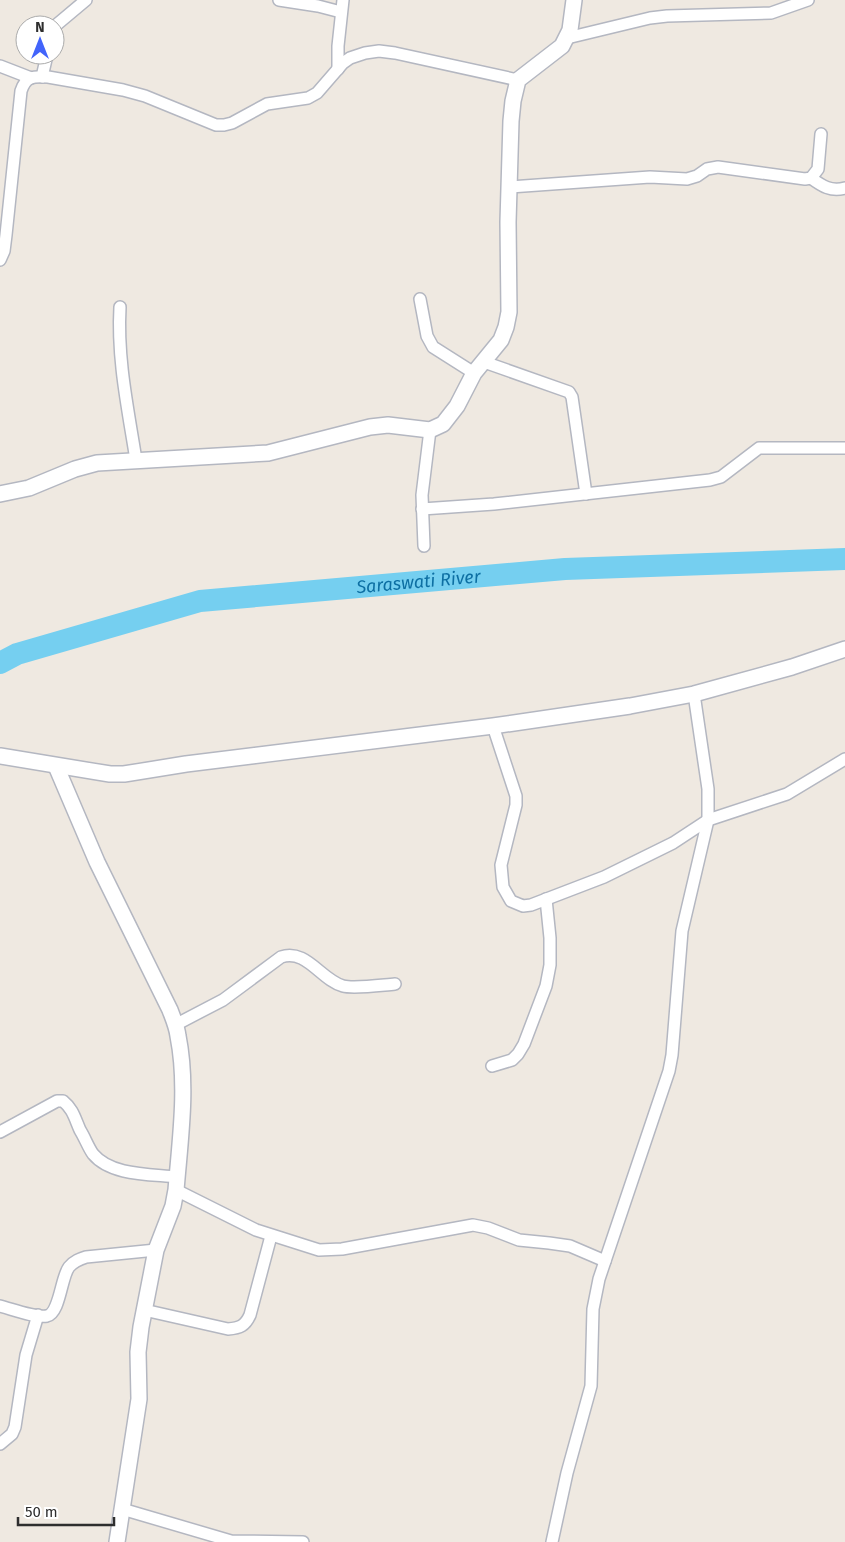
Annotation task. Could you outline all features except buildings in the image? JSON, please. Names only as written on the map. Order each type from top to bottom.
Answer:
[{"type":"street","points":[[65,16],[86,0]]},
{"type":"street","points":[[279,0],[318,6],[341,12]]},
{"type":"street","points":[[338,69],[343,0]]},
{"type":"street","points":[[0,494],[29,488],[88,465],[136,460],[268,453],[380,425],[430,430],[443,424],[457,406],[479,368],[501,340],[506,328],[509,312],[508,222],[513,101],[518,80],[562,46],[567,38],[574,0]]},
{"type":"street","points":[[567,38],[650,18],[771,13],[808,0]]},
{"type":"street","points":[[0,66],[37,77],[123,90],[145,96],[216,125],[232,123],[267,104],[308,98],[317,93],[350,58],[365,52],[379,51],[518,80]]},
{"type":"street","points":[[0,259],[6,235],[21,91],[24,82],[37,77],[42,65]]},
{"type":"street","points":[[811,178],[818,169],[821,134]]},
{"type":"street","points":[[510,188],[644,177],[688,178],[697,176],[707,169],[718,168],[805,179],[811,178],[830,190],[845,188]]},
{"type":"street","points":[[420,299],[427,336],[433,347],[479,368],[569,392],[572,397],[586,494]]},
{"type":"street","points":[[120,307],[121,369],[136,460]]},
{"type":"street","points":[[424,546],[422,509],[430,430]]},
{"type":"street","points":[[422,509],[470,507],[716,479],[759,448],[845,448]]},
{"type":"street","points":[[0,756],[110,774],[124,774],[186,764],[493,726],[630,706],[694,694],[792,667],[845,649]]},
{"type":"street","points":[[552,1542],[567,1473],[591,1386],[594,1303],[605,1261],[669,1071],[672,1055],[682,931],[708,820],[707,781],[694,694]]},
{"type":"street","points":[[493,726],[514,788],[516,805],[501,864],[503,888],[511,901],[516,904],[531,904],[604,877],[673,844],[708,820],[787,794],[845,759]]},
{"type":"street","points":[[56,766],[97,862],[163,993],[175,1025],[179,1044],[182,1088],[176,1183],[173,1206],[156,1250],[144,1310],[138,1352],[139,1399],[117,1542]]},
{"type":"street","points":[[492,1066],[512,1060],[518,1054],[524,1044],[546,986],[549,974],[550,938],[546,899]]},
{"type":"street","points":[[175,1025],[223,1000],[286,955],[297,955],[342,986],[395,984]]},
{"type":"street","points":[[0,1132],[58,1101],[63,1101],[73,1111],[77,1125],[93,1153],[104,1164],[121,1171],[176,1183],[233,1220],[270,1236],[319,1250],[331,1250],[473,1225],[488,1228],[519,1240],[570,1246],[605,1261]]},
{"type":"street","points":[[144,1310],[228,1329],[242,1327],[246,1324],[250,1315],[270,1236]]},
{"type":"street","points":[[0,1306],[47,1316],[52,1313],[56,1305],[65,1274],[77,1260],[86,1257],[156,1250]]},
{"type":"street","points":[[0,1444],[12,1434],[15,1427],[26,1355],[38,1315]]},
{"type":"street","points":[[122,1509],[231,1541],[303,1542]]},
{"type":"waterway","name":"Saraswati River","points":[[0,663],[17,654],[200,601],[565,569],[845,559]]}]
